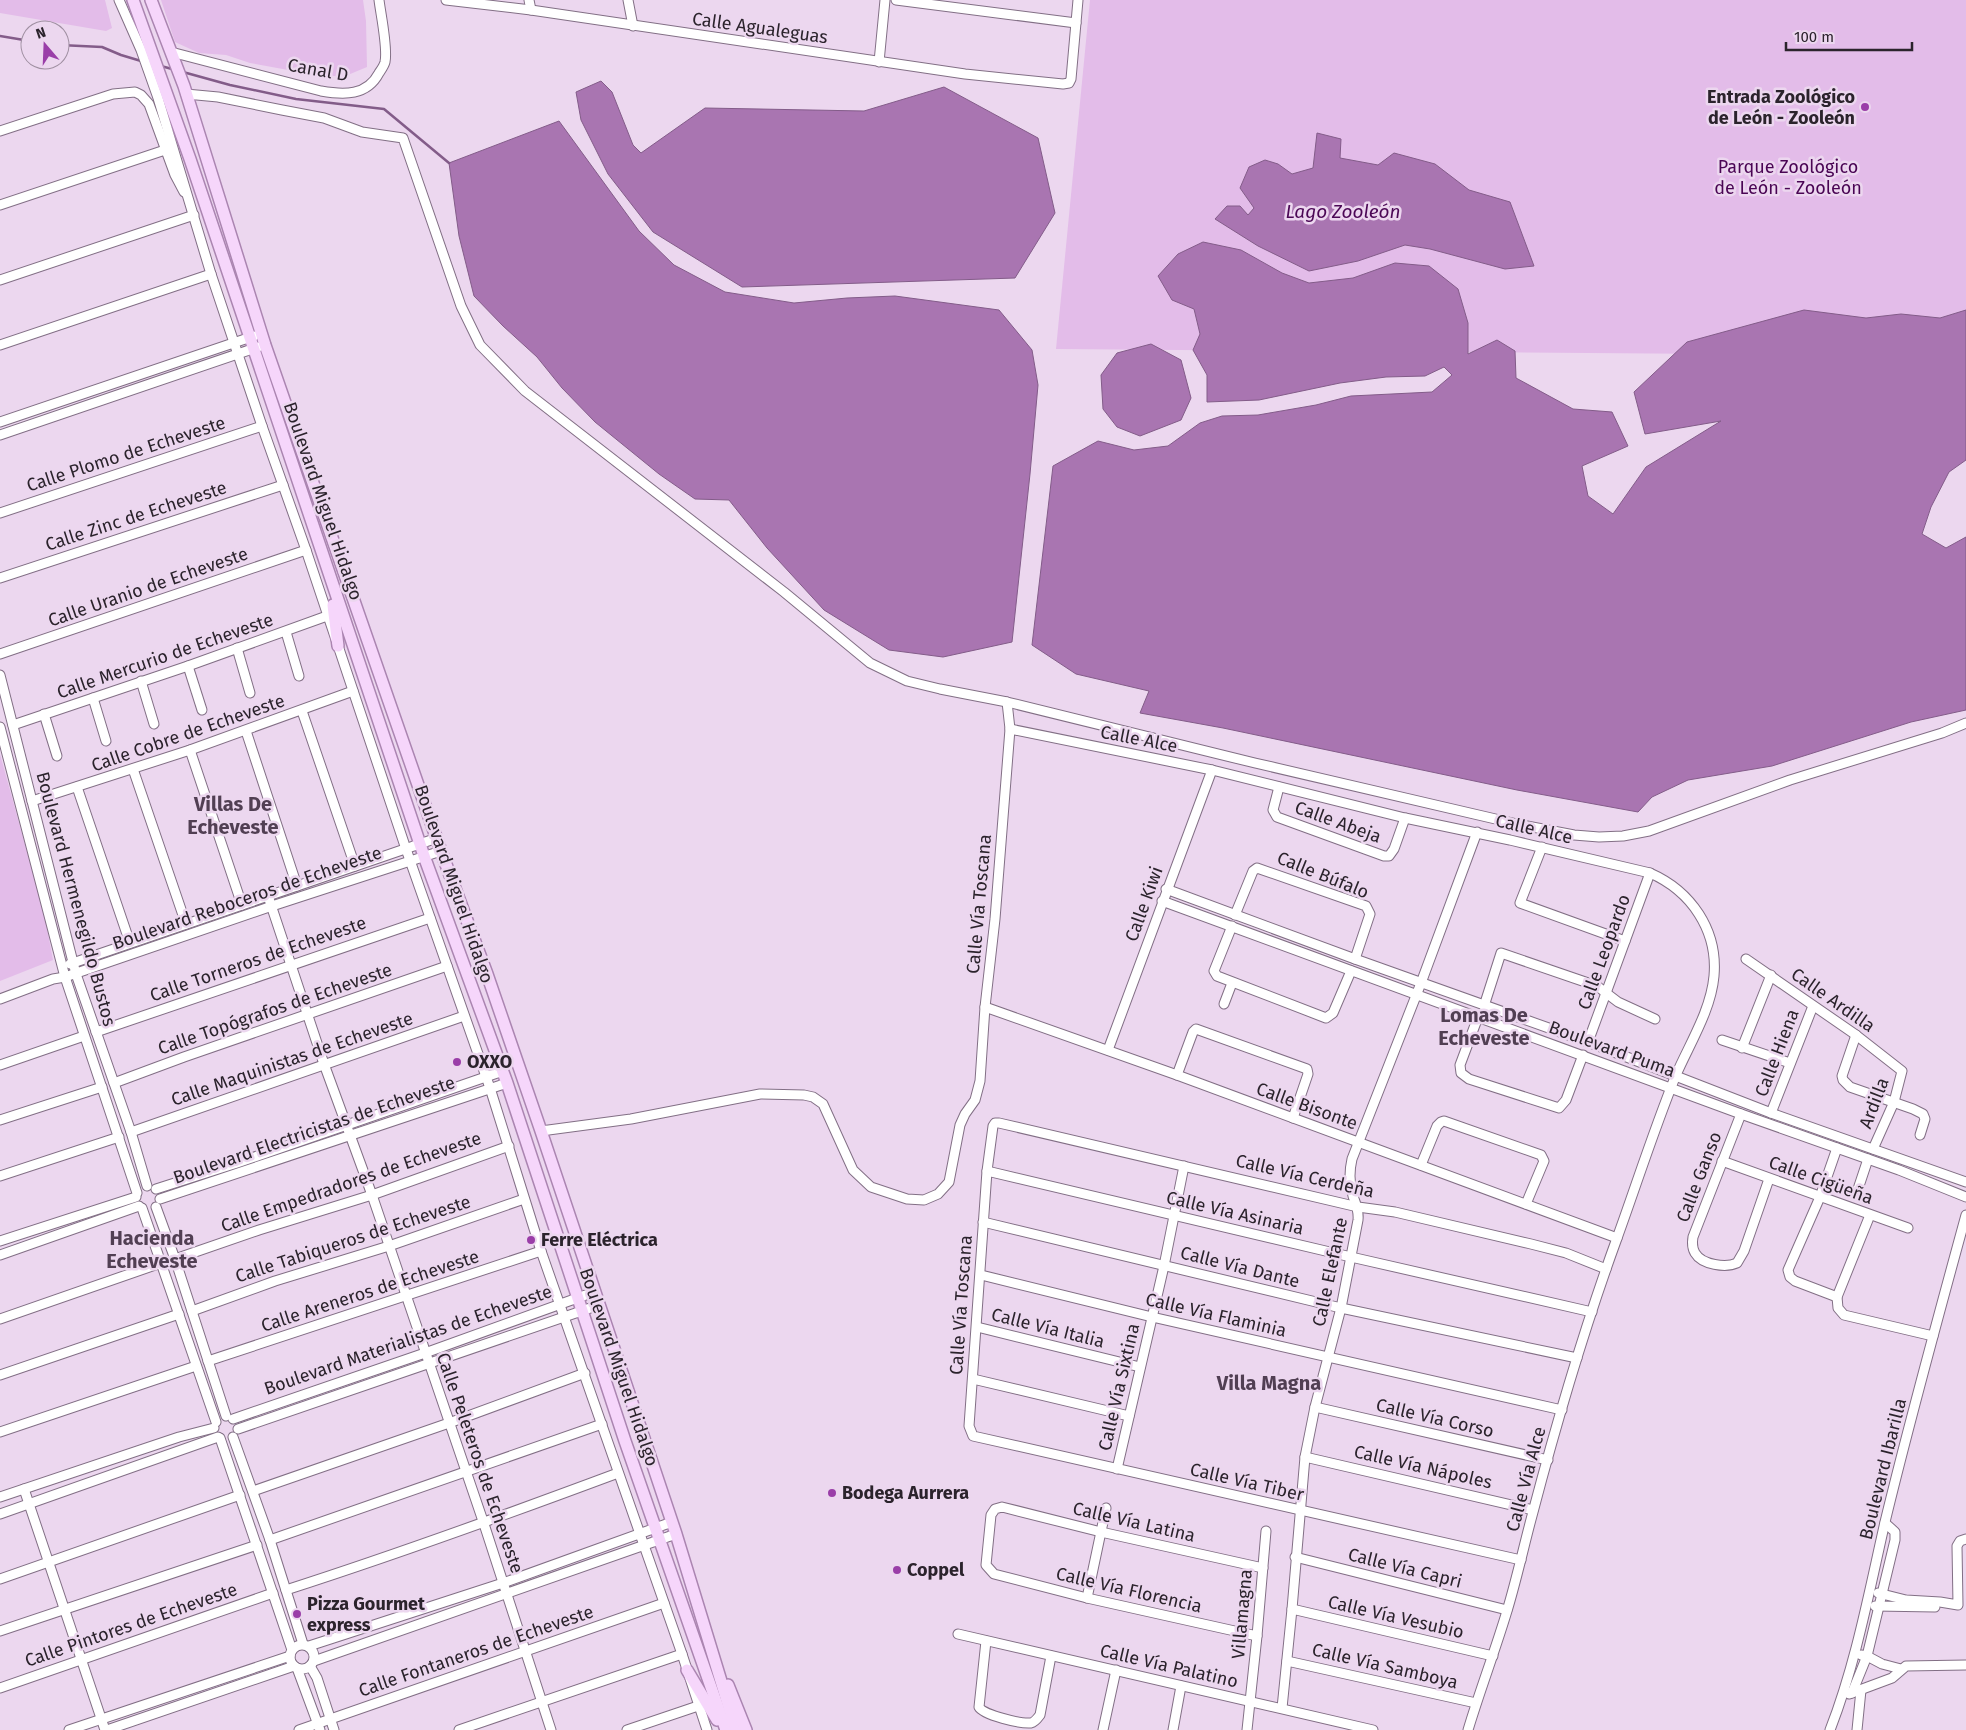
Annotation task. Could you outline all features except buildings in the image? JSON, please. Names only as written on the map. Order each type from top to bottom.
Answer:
[{"type":"main road","name":"Boulevard Miguel Hidalgo","points":[[133,0],[146,50],[190,159],[250,337],[259,347],[487,974],[676,1534],[705,1634],[736,1730]]},
{"type":"main road","name":"Boulevard Miguel Hidalgo","points":[[151,0],[185,90],[262,334],[259,347],[326,566],[424,856],[507,1083],[654,1528],[724,1730]]},
{"type":"main road","points":[[326,566],[336,619],[338,646]]},
{"type":"main road","points":[[705,1634],[746,1730]]},
{"type":"main road","points":[[687,1670],[724,1730]]},
{"type":"street","name":"Boulevard Miguel Hidalgo","points":[[120,0],[146,50],[211,274],[406,849],[486,1076],[541,1251],[585,1373],[707,1730]]},
{"type":"street","name":"Canal D","points":[[173,57],[321,91],[351,94],[369,86],[385,63],[379,0]]},
{"type":"street","name":"Calle Agualeguas","points":[[446,0],[531,10],[1002,79],[1063,84],[1069,83],[1071,79],[1076,23]]},
{"type":"street","points":[[529,0],[531,10]]},
{"type":"street","points":[[628,0],[633,26]]},
{"type":"street","points":[[879,62],[885,0]]},
{"type":"street","points":[[896,0],[1076,23],[1078,0]]},
{"type":"street","points":[[185,90],[324,118],[362,132],[403,138],[461,306],[480,345],[525,391],[784,592],[870,663],[907,681],[1007,702],[1255,763],[1517,824],[1574,835],[1599,837],[1623,836],[1649,831],[1790,780],[1942,733],[1966,723]]},
{"type":"street","points":[[0,131],[113,94],[135,92],[142,95],[149,104],[178,183],[189,198]]},
{"type":"street","points":[[0,205],[165,150]]},
{"type":"street","points":[[0,280],[194,215]]},
{"type":"street","points":[[0,345],[211,274]]},
{"type":"street","points":[[0,422],[262,334]]},
{"type":"street","points":[[0,435],[259,347]]},
{"type":"street","name":"Calle Plomo de Echeveste","points":[[0,513],[262,426]]},
{"type":"street","name":"Calle Zinc de Echeveste","points":[[0,578],[283,485]]},
{"type":"street","name":"Calle Uranio de Echeveste","points":[[0,654],[306,550]]},
{"type":"street","name":"Calle Mercurio de Echeveste","points":[[13,725],[286,632],[327,616]]},
{"type":"street","points":[[286,632],[299,676]]},
{"type":"street","points":[[237,648],[250,693]]},
{"type":"street","points":[[188,666],[202,710]]},
{"type":"street","name":"Boulevard Hermenegildo Bustos","points":[[0,675],[76,974],[152,1188]]},
{"type":"street","points":[[141,681],[154,724]]},
{"type":"street","name":"Calle Cobre de Echeveste","points":[[32,801],[246,731],[353,691]]},
{"type":"street","points":[[93,698],[106,741]]},
{"type":"street","name":"Calle Vía Toscana","points":[[541,1131],[639,1117],[760,1094],[804,1095],[822,1104],[843,1152],[860,1178],[884,1192],[907,1199],[924,1200],[938,1194],[949,1182],[960,1124],[975,1100],[980,1081],[985,1007],[996,919],[1010,729],[1007,702]]},
{"type":"street","points":[[302,711],[355,866]]},
{"type":"street","points":[[44,714],[57,756]]},
{"type":"street","name":"Boulevard Hermenegildo Bustos","points":[[0,727],[65,978],[119,1137],[136,1195]]},
{"type":"street","name":"Calle Alce","points":[[1010,729],[1212,770],[1405,818],[1542,847],[1650,873],[1671,884],[1688,899],[1710,933],[1713,949],[1714,976],[1710,998],[1671,1088],[1617,1238]]},
{"type":"street","points":[[246,731],[298,886]]},
{"type":"street","points":[[190,750],[242,905]]},
{"type":"street","points":[[133,769],[186,924]]},
{"type":"street","name":"Calle Kiwi","points":[[1108,1050],[1166,889],[1212,770]]},
{"type":"street","points":[[77,787],[130,942]]},
{"type":"street","name":"Calle Abeja","points":[[1279,787],[1273,810],[1277,817],[1384,856],[1388,856],[1394,849],[1405,818]]},
{"type":"street","name":"Calle Elefante","points":[[1282,1708],[1305,1457],[1315,1408],[1341,1308],[1358,1220],[1358,1207],[1351,1188],[1350,1169],[1477,832]]},
{"type":"street","name":"Boulevard Reboceros de Echeveste","points":[[53,979],[63,968],[73,962],[436,838]]},
{"type":"street","points":[[1542,847],[1520,903],[1624,941]]},
{"type":"street","name":"Boulevard Reboceros de Echeveste","points":[[53,979],[65,978],[272,906],[441,851]]},
{"type":"street","name":"Calle Búfalo","points":[[1235,915],[1253,871],[1257,868],[1366,906],[1370,914],[1355,959]]},
{"type":"street","name":"Calle Leopardo","points":[[1588,1042],[1650,873]]},
{"type":"street","name":"Boulevard Puma","points":[[1166,889],[1484,1006],[1588,1042],[1771,1113],[1966,1182]]},
{"type":"street","name":"Calle Peleteros de Echeveste","points":[[268,896],[324,1064],[372,1195],[426,1353],[551,1730]]},
{"type":"street","name":"Boulevard Puma","points":[[1162,901],[1868,1159],[1966,1197]]},
{"type":"street","name":"Calle Torneros de Echeveste","points":[[96,1032],[430,918]]},
{"type":"street","points":[[1232,926],[1214,968],[1215,974],[1219,978],[1232,983],[1326,1018],[1332,1015],[1350,971]]},
{"type":"street","points":[[1484,1006],[1501,953],[1597,986],[1618,1002],[1655,1019]]},
{"type":"street","name":"Calle Ardilla","points":[[1746,959],[1900,1068]]},
{"type":"street","name":"Calle Topógrafos de Echeveste","points":[[114,1083],[447,966]]},
{"type":"street","points":[[1742,1048],[1771,975]]},
{"type":"street","points":[[0,999],[53,979]]},
{"type":"street","points":[[1224,1004],[1232,983]]},
{"type":"street","name":"Calle Hiena","points":[[1771,1113],[1813,1006]]},
{"type":"street","name":"Calle Bisonte","points":[[985,1007],[1177,1075],[1617,1238]]},
{"type":"street","name":"Calle Maquinistas de Echeveste","points":[[131,1132],[464,1016]]},
{"type":"street","points":[[1478,1017],[1460,1065],[1461,1073],[1469,1079],[1559,1108],[1566,1100],[1583,1055]]},
{"type":"street","points":[[1177,1075],[1193,1032],[1196,1029],[1307,1069],[1308,1074],[1293,1118]]},
{"type":"street","points":[[0,1065],[84,1036]]},
{"type":"street","points":[[1856,1036],[1842,1076],[1846,1084],[1923,1114],[1924,1119],[1920,1136]]},
{"type":"street","points":[[1722,1040],[1790,1063]]},
{"type":"street","name":"Ardilla","points":[[1873,1149],[1894,1102],[1903,1074],[1900,1068]]},
{"type":"street","name":"Boulevard Electricistas de Echeveste","points":[[152,1188],[237,1163],[502,1071]]},
{"type":"street","name":"Boulevard Electricistas de Echeveste","points":[[158,1203],[350,1134],[507,1083]]},
{"type":"street","points":[[0,1120],[102,1087]]},
{"type":"street","name":"Calle Ganso","points":[[1741,1114],[1693,1237],[1692,1247],[1698,1258],[1725,1266],[1737,1263],[1744,1251],[1769,1179]]},
{"type":"street","points":[[1421,1165],[1436,1126],[1444,1121],[1542,1156],[1544,1160],[1526,1204]]},
{"type":"street","name":"Calle Vía Toscana","points":[[969,1430],[987,1171],[995,1123]]},
{"type":"street","name":"Calle Vía Cerdeña","points":[[995,1123],[1358,1207],[1395,1212],[1531,1244],[1566,1253],[1606,1269]]},
{"type":"street","points":[[0,1176],[119,1137]]},
{"type":"street","name":"Calle Empedradores de Echeveste","points":[[175,1259],[259,1230],[372,1195],[509,1146]]},
{"type":"street","points":[[1837,1148],[1820,1197],[1788,1270],[1790,1277],[1795,1281],[1837,1297]]},
{"type":"street","points":[[1857,1192],[1868,1159]]},
{"type":"street","name":"Calle Cigüeña","points":[[1722,1161],[1908,1228]]},
{"type":"street","name":"Calle Vía Sixtina","points":[[1117,1469],[1164,1266],[1184,1166]]},
{"type":"street","name":"Calle Vía Asinaria","points":[[987,1171],[1592,1312]]},
{"type":"street","points":[[0,1241],[136,1195],[141,1188],[152,1188],[208,1361],[229,1418]]},
{"type":"street","points":[[136,1195],[179,1314],[273,1593],[291,1653],[319,1727]]},
{"type":"street","name":"Calle Tabiqueros de Echeveste","points":[[192,1311],[275,1281],[389,1246],[524,1199]]},
{"type":"street","points":[[0,1255],[140,1207],[149,1210],[158,1203]]},
{"type":"street","points":[[1870,1214],[1837,1297],[1838,1308],[1844,1315],[1933,1336]]},
{"type":"street","name":"Boulevard Ibarilla","points":[[1830,1730],[1852,1693],[1854,1655],[1885,1523],[1966,1215]]},
{"type":"street","name":"Calle Vía Dante","points":[[983,1222],[1341,1308],[1577,1358]]},
{"type":"street","name":"Calle Vía Alce","points":[[1468,1730],[1507,1610],[1533,1510],[1577,1358],[1617,1238]]},
{"type":"street","name":"Calle Areneros de Echeveste","points":[[208,1361],[541,1251]]},
{"type":"street","points":[[0,1318],[161,1263]]},
{"type":"street","name":"Calle Vía Flaminia","points":[[980,1275],[1328,1358],[1562,1410]]},
{"type":"street","name":"Boulevard Materialistas de Echeveste","points":[[229,1418],[426,1353],[594,1292]]},
{"type":"street","name":"Boulevard Materialistas de Echeveste","points":[[236,1433],[598,1305]]},
{"type":"street","points":[[0,1375],[179,1314]]},
{"type":"street","name":"Calle Vía Italia","points":[[977,1327],[1140,1367]]},
{"type":"street","points":[[0,1432],[196,1366]]},
{"type":"street","points":[[253,1491],[449,1423],[585,1373]]},
{"type":"street","points":[[973,1379],[1129,1416]]},
{"type":"street","name":"Calle Vía Corso","points":[[1315,1408],[1548,1460]]},
{"type":"street","points":[[217,1431],[220,1418],[229,1418],[237,1423],[236,1433],[253,1491],[306,1645],[313,1651],[312,1664],[334,1730]]},
{"type":"street","points":[[270,1540],[602,1424]]},
{"type":"street","name":"Calle Vía Tiber","points":[[969,1430],[976,1437],[1521,1560]]},
{"type":"street","points":[[217,1431],[227,1440],[236,1433]]},
{"type":"street","points":[[0,1497],[180,1437],[217,1431]]},
{"type":"street","points":[[0,1514],[217,1431]]},
{"type":"street","name":"Calle Vía Nápoles","points":[[1305,1457],[1533,1510]]},
{"type":"street","points":[[286,1590],[369,1564],[484,1524],[618,1473]]},
{"type":"street","points":[[24,1489],[63,1610],[106,1730],[296,1667],[304,1669],[312,1664],[507,1593],[676,1534]]},
{"type":"street","points":[[0,1579],[240,1495]]},
{"type":"street","name":"Calle Vía Latina","points":[[994,1574],[988,1569],[986,1560],[991,1515],[999,1507],[1263,1568]]},
{"type":"street","points":[[1087,1598],[1106,1508]]},
{"type":"street","points":[[69,1730],[291,1653],[299,1645],[306,1645],[503,1583],[672,1522]]},
{"type":"street","points":[[1857,1730],[1852,1693],[1867,1656],[1896,1536],[1885,1523]]},
{"type":"street","name":"Villamagna","points":[[1247,1730],[1258,1636],[1266,1531]]},
{"type":"street","points":[[1962,1605],[1957,1546],[1960,1541],[1966,1539]]},
{"type":"street","points":[[0,1631],[257,1546]]},
{"type":"street","name":"Calle Vía Capri","points":[[1296,1557],[1507,1610]]},
{"type":"street","name":"Calle Vía Florencia","points":[[994,1574],[1087,1598],[1258,1636]]},
{"type":"street","points":[[1870,1592],[1906,1600],[1962,1605]]},
{"type":"street","name":"Calle Pintores de Echeveste","points":[[0,1688],[273,1593]]},
{"type":"street","name":"Calle Fontaneros de Echeveste","points":[[299,1730],[319,1727],[330,1719],[664,1603]]},
{"type":"street","points":[[1867,1605],[1962,1605]]},
{"type":"street","name":"Calle Vía Vesubio","points":[[1292,1609],[1493,1656]]},
{"type":"street","name":"Calle Vía Palatino","points":[[958,1634],[1373,1730]]},
{"type":"street","points":[[986,1641],[979,1707],[983,1712],[1005,1719],[1029,1723],[1040,1716],[1051,1656]]},
{"type":"street","points":[[459,1730],[682,1654]]},
{"type":"street","points":[[1854,1655],[1867,1656],[1882,1664],[1901,1669]]},
{"type":"street","name":"Calle Vía Samboya","points":[[1287,1661],[1476,1703]]},
{"type":"street","points":[[1852,1693],[1892,1678],[1906,1666],[1966,1666]]},
{"type":"street","points":[[1103,1730],[1116,1670]]},
{"type":"street","points":[[1173,1730],[1181,1686]]},
{"type":"street","points":[[627,1730],[698,1706]]},
{"type":"green space","points":[[0,0],[105,0],[112,28],[106,31],[70,25],[70,20],[41,20],[0,13]]},
{"type":"green space","points":[[161,0],[363,0],[366,21],[367,67],[343,77],[299,72],[250,63],[226,55],[199,53],[175,42]]},
{"type":"green space","name":"Parque Zoológico de León - Zooleón","points":[[1090,0],[1966,0],[1966,356],[1056,349]]},
{"type":"green space","points":[[0,754],[45,917],[53,960],[0,981]]},
{"type":"water","points":[[601,81],[612,92],[633,145],[641,153],[705,108],[864,111],[944,87],[1038,138],[1055,213],[1015,278],[742,287],[653,232],[608,174],[581,120],[576,92]]},
{"type":"water","points":[[559,121],[639,231],[674,265],[725,292],[794,303],[895,296],[999,310],[1032,350],[1038,385],[1012,642],[943,657],[889,650],[824,610],[767,548],[729,500],[695,499],[659,474],[595,422],[562,388],[537,357],[474,296],[459,236],[449,163]]},
{"type":"water","name":"Lago Zooleón","points":[[1317,133],[1341,139],[1340,158],[1378,165],[1394,153],[1435,164],[1469,190],[1510,202],[1534,266],[1505,269],[1430,249],[1405,245],[1358,261],[1309,271],[1258,246],[1215,219],[1227,206],[1240,206],[1248,215],[1254,208],[1240,188],[1249,167],[1265,160],[1278,164],[1292,174],[1313,168]]},
{"type":"water","points":[[1203,242],[1241,250],[1282,273],[1309,283],[1353,278],[1395,263],[1429,266],[1458,289],[1468,323],[1468,354],[1497,340],[1515,351],[1516,378],[1573,409],[1612,412],[1628,446],[1582,466],[1588,496],[1613,514],[1646,467],[1721,421],[1645,434],[1634,392],[1687,342],[1804,310],[1866,318],[1901,314],[1940,318],[1966,310],[1966,460],[1949,472],[1931,507],[1922,534],[1946,548],[1966,537],[1966,710],[1911,722],[1772,766],[1688,780],[1652,797],[1638,812],[1517,790],[1223,728],[1140,713],[1149,691],[1076,674],[1032,645],[1053,466],[1098,441],[1134,450],[1168,446],[1200,423],[1222,416],[1258,415],[1316,405],[1351,396],[1432,392],[1452,375],[1444,367],[1425,376],[1386,377],[1340,383],[1259,400],[1207,402],[1207,375],[1193,350],[1200,334],[1194,309],[1172,300],[1158,276],[1178,254]]},
{"type":"water","points":[[1151,344],[1181,360],[1191,398],[1181,420],[1140,436],[1117,427],[1103,409],[1101,375],[1117,353]]},
{"type":"waterway","points":[[0,36],[20,39]]},
{"type":"waterway","points":[[70,45],[102,47],[141,61]]},
{"type":"waterway","points":[[161,66],[172,69]]},
{"type":"waterway","points":[[183,72],[230,85],[296,99],[384,109],[449,163]]},
{"type":"place","name":"Entrada Zoológico de León - Zooleón","points":[[1865,107]]},
{"type":"place","name":"OXXO","points":[[457,1062]]},
{"type":"place","name":"Ferre Eléctrica","points":[[531,1240]]},
{"type":"place","name":"Bodega Aurrera","points":[[832,1493]]},
{"type":"place","name":"Coppel","points":[[897,1570]]},
{"type":"place","name":"Pizza Gourmet express","points":[[297,1614]]},
{"type":"district","name":"Villas De Echeveste","points":[[233,816]]},
{"type":"district","name":"Lomas De Echeveste","points":[[1484,1026]]},
{"type":"district","name":"Hacienda Echeveste","points":[[152,1250]]},
{"type":"district","name":"Villa Magna","points":[[1269,1383]]}]
